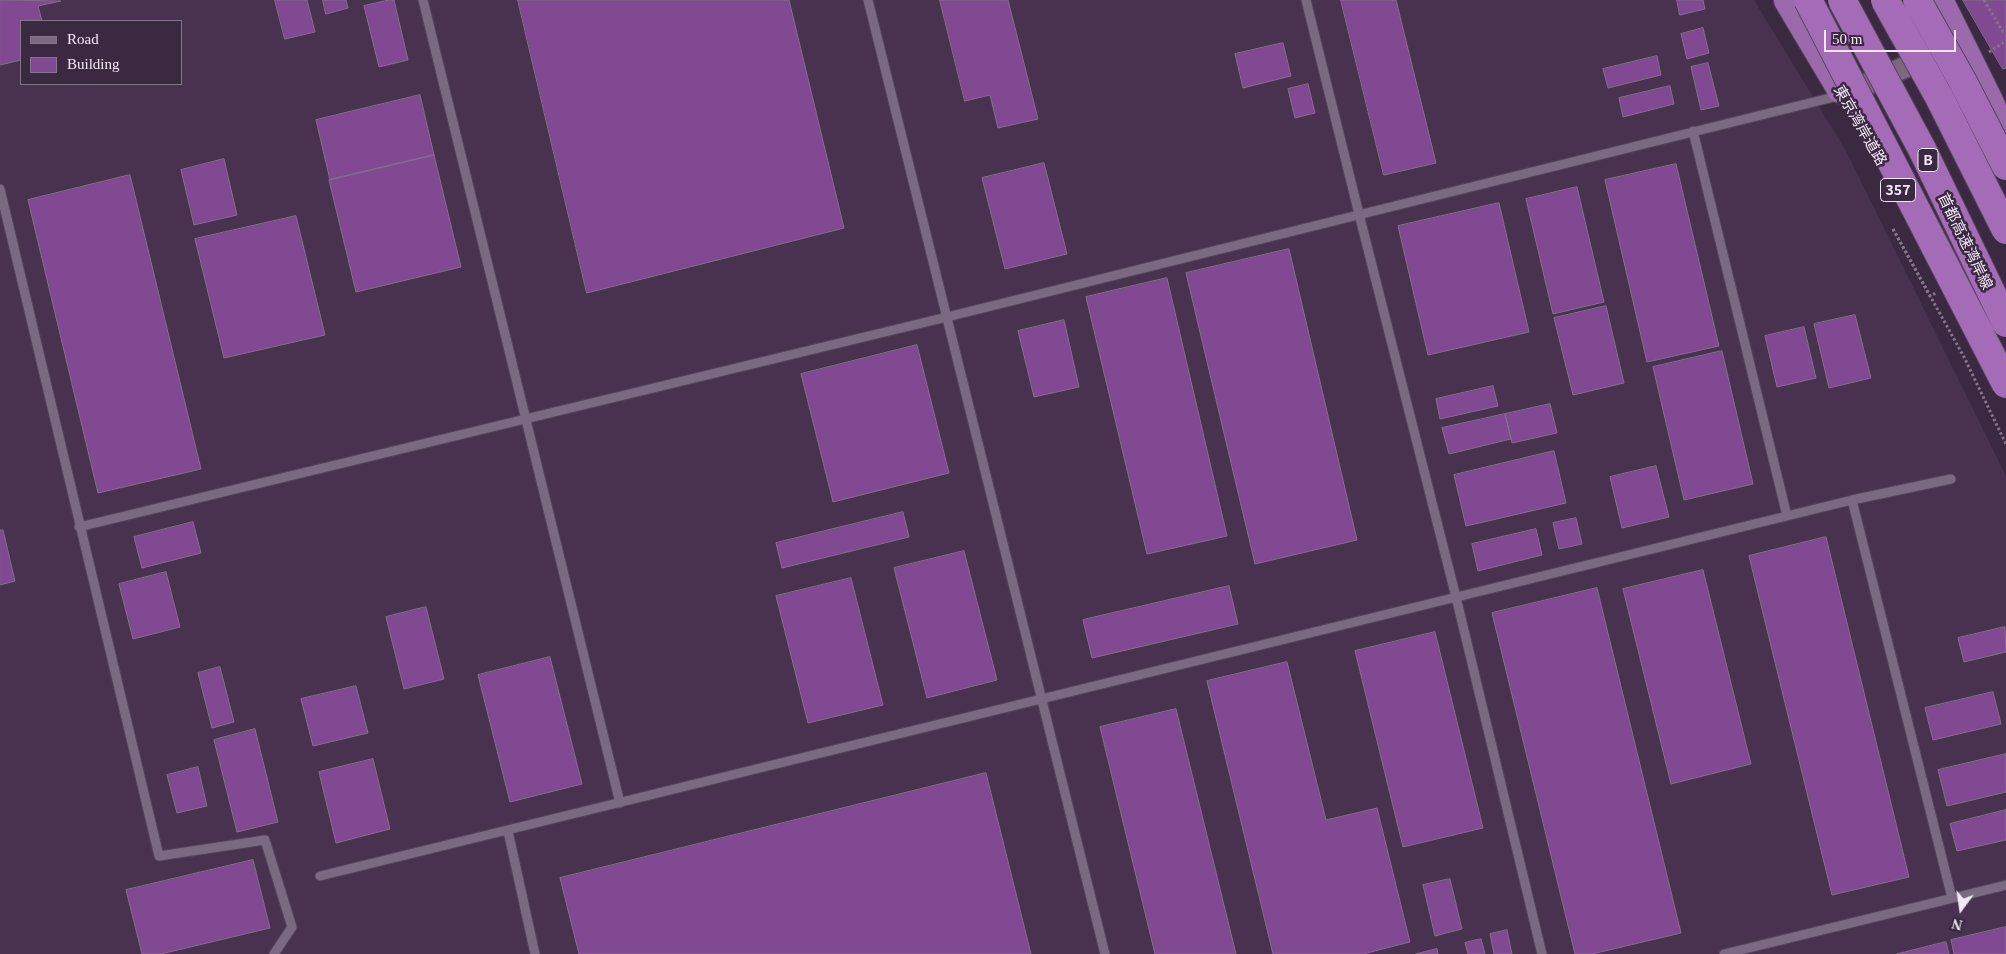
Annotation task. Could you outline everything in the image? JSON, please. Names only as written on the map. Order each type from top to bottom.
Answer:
[{"type":"highway","name":"東京湾岸道路","points":[[1788,0],[1844,94],[2006,383]]},
{"type":"highway","points":[[1808,0],[2006,383]]},
{"type":"highway","name":"首都高速湾岸線","points":[[1842,0],[1922,149],[2006,323]]},
{"type":"highway","points":[[1885,0],[1939,97],[2006,230]]},
{"type":"highway","points":[[1916,0],[1963,82],[2006,166]]},
{"type":"highway","points":[[1939,0],[2006,139]]},
{"type":"street","points":[[1844,94],[1961,43]]},
{"type":"lane","points":[[423,0],[620,803]]},
{"type":"lane","points":[[868,0],[1106,954]]},
{"type":"lane","points":[[1306,0],[1358,214],[1456,597],[1542,954]]},
{"type":"lane","points":[[79,526],[948,317],[1844,94]]},
{"type":"lane","points":[[1692,131],[1787,516]]},
{"type":"lane","points":[[0,189],[158,856],[265,840],[292,927],[274,954]]},
{"type":"lane","points":[[320,876],[1852,500],[1950,479]]},
{"type":"lane","points":[[1852,500],[1952,898]]},
{"type":"lane","points":[[508,831],[535,954]]},
{"type":"lane","points":[[1724,954],[2006,885]]},
{"type":"path","points":[[1984,0],[2005,31],[2006,37]]},
{"type":"path","points":[[1993,58],[1989,51],[2006,42]]},
{"type":"path","points":[[1893,229],[1964,357],[2006,444]]},
{"type":"path","points":[[1930,296],[1964,357]]},
{"type":"shaded area","points":[[0,0],[1754,0],[1846,151],[2006,476],[2006,954],[0,954]]},
{"type":"building","points":[[0,0],[61,1],[38,6],[42,20],[20,20],[20,60],[0,65]]},
{"type":"building","points":[[275,0],[307,0],[315,32],[285,39]]},
{"type":"building","points":[[323,0],[346,0],[348,8],[326,14]]},
{"type":"building","points":[[394,0],[408,60],[379,67],[364,6]]},
{"type":"building","points":[[518,0],[789,0],[844,228],[587,293]]},
{"type":"building","points":[[940,0],[1008,0],[1038,119],[998,128],[990,95],[965,101]]},
{"type":"building","points":[[1341,0],[1396,0],[1436,163],[1384,175]]},
{"type":"building","points":[[1677,0],[1703,0],[1705,9],[1680,15]]},
{"type":"building","points":[[1963,0],[2006,0],[2006,68],[2003,69]]},
{"type":"building","points":[[1703,28],[1709,53],[1687,59],[1681,34]]},
{"type":"building","points":[[1283,43],[1291,76],[1243,88],[1235,54]]},
{"type":"building","points":[[1657,56],[1661,75],[1608,88],[1603,69]]},
{"type":"building","points":[[1708,63],[1719,106],[1701,110],[1691,67]]},
{"type":"building","points":[[1308,84],[1315,113],[1295,118],[1288,89]]},
{"type":"building","points":[[1670,86],[1674,104],[1623,117],[1619,98]]},
{"type":"building","points":[[420,95],[434,155],[330,180],[316,120]]},
{"type":"building","points":[[434,155],[461,267],[356,292],[329,180]]},
{"type":"building","points":[[224,159],[237,215],[194,225],[181,170]]},
{"type":"building","points":[[1044,163],[1067,254],[1005,269],[982,178]]},
{"type":"building","points":[[1676,164],[1719,346],[1647,362],[1605,180]]},
{"type":"building","points":[[130,175],[201,469],[98,493],[28,200]]},
{"type":"building","points":[[1577,187],[1604,302],[1553,314],[1526,199]]},
{"type":"building","points":[[1499,203],[1529,332],[1428,355],[1398,226]]},
{"type":"building","points":[[296,216],[325,335],[224,358],[195,239]]},
{"type":"building","points":[[1289,249],[1357,540],[1255,564],[1186,273]]},
{"type":"building","points":[[1167,278],[1227,536],[1147,554],[1086,297]]},
{"type":"building","points":[[1606,306],[1624,383],[1573,395],[1554,318]]},
{"type":"building","points":[[1855,315],[1871,378],[1829,388],[1814,324]]},
{"type":"building","points":[[1064,320],[1079,387],[1034,397],[1018,331]]},
{"type":"building","points":[[1804,327],[1816,378],[1777,387],[1765,336]]},
{"type":"building","points":[[917,345],[949,473],[833,502],[801,374]]},
{"type":"building","points":[[1722,351],[1753,484],[1684,500],[1653,367]]},
{"type":"building","points":[[1493,386],[1498,406],[1440,419],[1436,399]]},
{"type":"building","points":[[1550,404],[1557,433],[1512,443],[1505,414]]},
{"type":"building","points":[[1505,414],[1511,439],[1449,454],[1442,428]]},
{"type":"building","points":[[1554,451],[1566,503],[1466,526],[1454,475]]},
{"type":"building","points":[[1656,466],[1669,517],[1622,528],[1610,477]]},
{"type":"building","points":[[903,512],[909,537],[782,568],[776,543]]},
{"type":"building","points":[[1576,518],[1582,544],[1559,549],[1553,523]]},
{"type":"building","points":[[193,522],[201,553],[142,568],[134,537]]},
{"type":"building","points":[[1536,529],[1542,555],[1478,571],[1472,544]]},
{"type":"building","points":[[0,530],[3,530],[15,581],[0,585]]},
{"type":"building","points":[[1826,537],[1909,877],[1832,895],[1749,556]]},
{"type":"building","points":[[964,551],[997,680],[927,698],[894,568]]},
{"type":"building","points":[[1703,570],[1751,764],[1671,784],[1623,589]]},
{"type":"building","points":[[166,572],[180,627],[133,639],[119,584]]},
{"type":"building","points":[[851,578],[883,705],[808,723],[776,596]]},
{"type":"building","points":[[1229,586],[1238,624],[1092,658],[1083,620]]},
{"type":"building","points":[[1597,588],[1681,933],[1592,954],[1575,954],[1492,613]]},
{"type":"building","points":[[426,607],[444,679],[404,689],[386,617]]},
{"type":"building","points":[[2005,627],[2006,652],[1964,662],[1958,638]]},
{"type":"building","points":[[1435,632],[1483,828],[1403,847],[1355,651]]},
{"type":"building","points":[[550,657],[582,784],[510,802],[478,675]]},
{"type":"building","points":[[1287,662],[1326,820],[1377,808],[1410,942],[1363,954],[1273,954],[1207,681]]},
{"type":"building","points":[[220,667],[234,722],[212,728],[198,673]]},
{"type":"building","points":[[356,686],[368,733],[313,746],[301,699]]},
{"type":"building","points":[[1993,692],[2001,724],[1933,740],[1925,708]]},
{"type":"building","points":[[1176,709],[1236,954],[1155,954],[1100,727]]},
{"type":"building","points":[[255,729],[278,822],[237,832],[214,740]]},
{"type":"building","points":[[2006,754],[2006,792],[1947,806],[1938,770]]},
{"type":"building","points":[[373,759],[390,829],[336,843],[319,772]]},
{"type":"building","points":[[198,767],[207,806],[177,813],[167,775]]},
{"type":"building","points":[[986,773],[1031,954],[579,954],[560,878]]},
{"type":"building","points":[[2006,810],[2006,840],[1957,851],[1950,824]]},
{"type":"building","points":[[253,860],[270,928],[161,954],[142,954],[126,890]]},
{"type":"building","points":[[1450,879],[1462,929],[1435,936],[1423,885]]},
{"type":"building","points":[[2006,927],[2006,954],[1954,954],[1951,940]]},
{"type":"building","points":[[1507,930],[1512,954],[1494,954],[1490,934]]},
{"type":"building","points":[[1481,939],[1485,954],[1468,954],[1465,943]]},
{"type":"building","points":[[1946,942],[1949,954],[1897,954]]},
{"type":"building","points":[[1437,949],[1438,954],[1416,954]]}]
